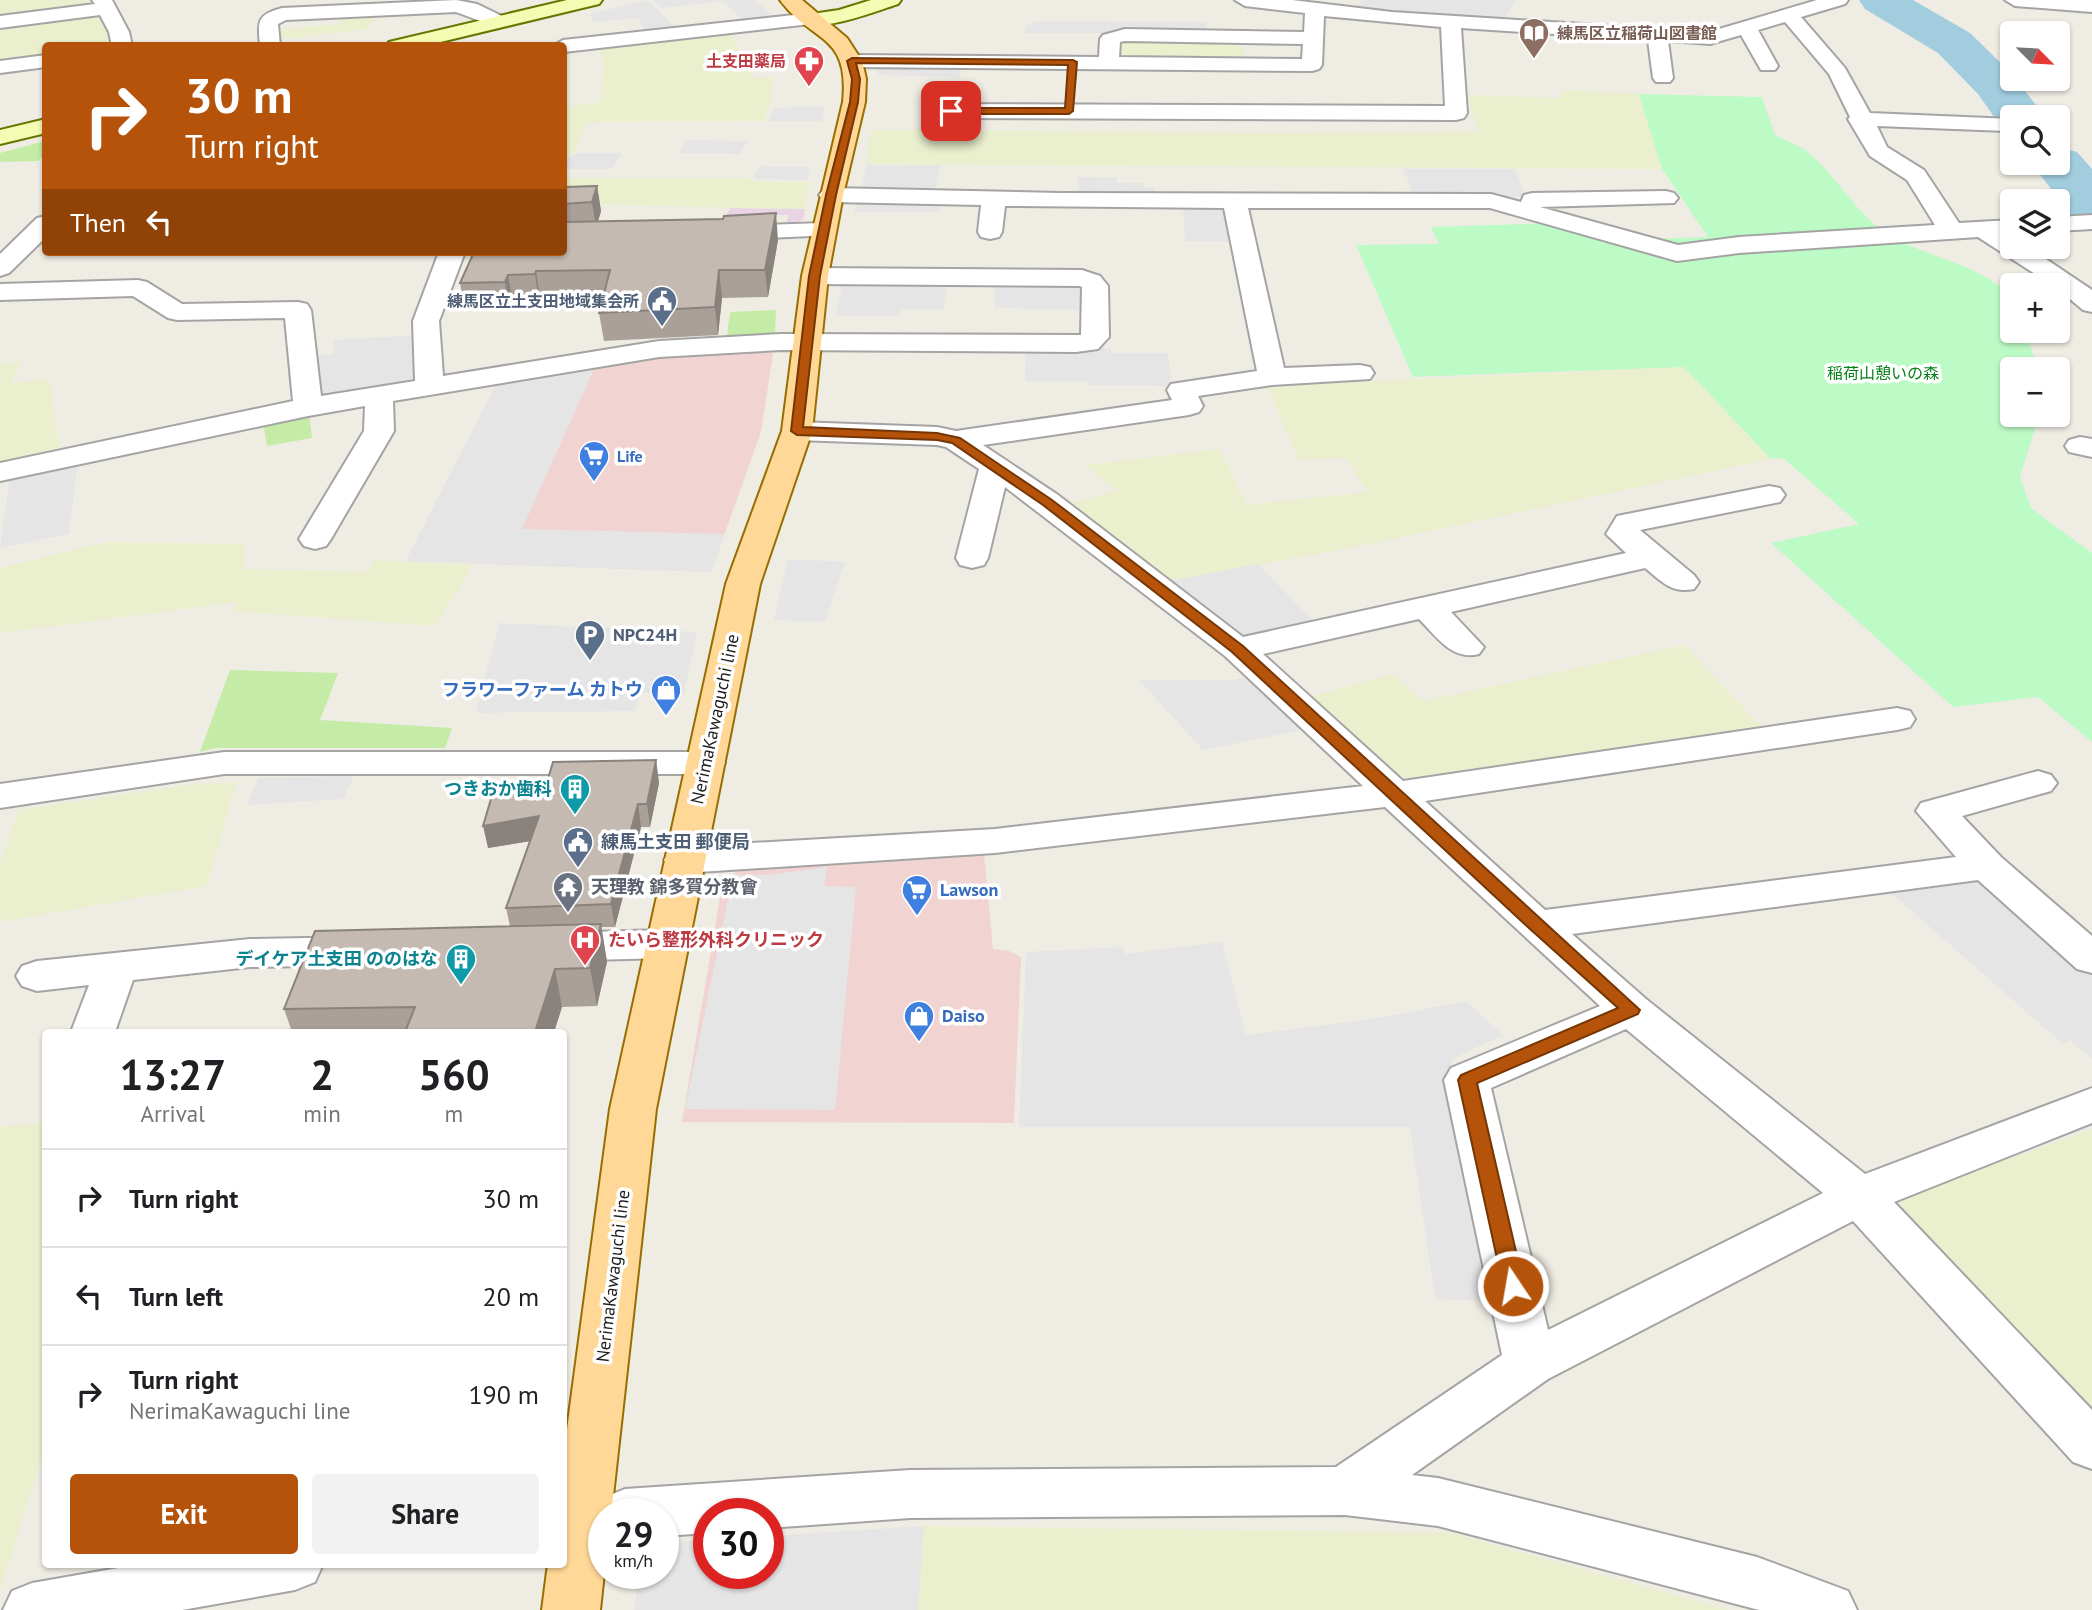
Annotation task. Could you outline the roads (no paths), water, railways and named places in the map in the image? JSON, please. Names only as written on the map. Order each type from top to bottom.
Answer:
[{"type":"main road","points":[[413,42],[592,0]]},
{"type":"main road","points":[[801,9],[841,16],[891,0]]},
{"type":"main road","points":[[801,9],[841,42],[852,61]]},
{"type":"main road","name":"NerimaKawaguchi line","points":[[596,1498],[633,1109],[743,584],[797,431],[815,276],[827,212],[854,102],[856,79],[852,61]]},
{"type":"main road","points":[[0,137],[42,127]]},
{"type":"main road","name":"NerimaKawaguchi line","points":[[571,1610],[588,1541]]},
{"type":"street","points":[[1245,0],[1315,9],[1344,6],[1451,22],[1548,28],[1656,28],[1710,38],[1838,0]]},
{"type":"street","points":[[2015,0],[2080,3]]},
{"type":"street","points":[[0,22],[105,4],[120,42]]},
{"type":"street","points":[[270,42],[268,20],[282,14],[456,6],[470,8],[499,22]]},
{"type":"street","points":[[567,45],[801,9]]},
{"type":"street","points":[[852,61],[1073,62],[1229,71],[1312,65],[1315,9]]},
{"type":"street","points":[[1548,28],[1558,9]]},
{"type":"street","points":[[1790,16],[1838,72],[1878,151],[1916,175],[1952,232]]},
{"type":"street","points":[[951,111],[1456,113],[1451,22]]},
{"type":"street","points":[[1747,27],[1768,66]]},
{"type":"street","points":[[1656,28],[1663,78]]},
{"type":"street","points":[[1109,63],[1110,40],[1125,35],[1314,38]]},
{"type":"street","points":[[0,67],[42,62]]},
{"type":"street","points":[[1069,111],[1073,62]]},
{"type":"street","points":[[1860,119],[2000,124]]},
{"type":"street","points":[[989,232],[994,198]]},
{"type":"street","points":[[710,234],[827,212],[994,198],[1491,201],[1666,198]]},
{"type":"street","points":[[1235,199],[1239,229],[1272,377]]},
{"type":"street","points":[[1491,201],[1677,253],[1739,246],[2000,229]]},
{"type":"street","points":[[2070,223],[2091,222]]},
{"type":"street","points":[[0,268],[42,227]]},
{"type":"street","points":[[1985,230],[2075,289],[2092,304]]},
{"type":"street","points":[[430,387],[426,321],[450,256]]},
{"type":"street","points":[[0,472],[308,407],[659,349],[806,342],[1076,344],[1088,343],[1095,337],[1095,286],[1091,281],[1082,278],[815,276]]},
{"type":"street","points":[[0,292],[138,288],[177,312],[298,310],[308,407]]},
{"type":"street","points":[[797,431],[937,436],[956,440],[1189,406],[1181,390],[1272,377],[1360,373]]},
{"type":"street","points":[[315,540],[379,431],[379,396]]},
{"type":"street","points":[[956,440],[1047,502],[1237,649],[1631,1010],[1859,1196],[2092,1446]]},
{"type":"street","points":[[972,558],[994,468]]},
{"type":"street","points":[[1682,582],[1622,534],[1628,523],[1769,495]]},
{"type":"street","points":[[1237,649],[1651,557]]},
{"type":"street","points":[[1427,607],[1467,647]]},
{"type":"street","points":[[684,860],[995,841],[1397,794],[1897,719]]},
{"type":"street","points":[[0,796],[223,763],[706,763]]},
{"type":"street","points":[[2038,783],[1935,811],[1987,866],[2092,959]]},
{"type":"street","points":[[1536,925],[1987,866]]},
{"type":"street","points":[[516,947],[666,944]]},
{"type":"street","points":[[37,976],[250,953],[390,950]]},
{"type":"street","points":[[94,1029],[116,968]]},
{"type":"street","points":[[1530,1364],[1467,1080],[1631,1010]]},
{"type":"street","points":[[1345,1491],[1530,1364],[1859,1196],[2092,1105]]},
{"type":"street","points":[[679,1510],[909,1494],[1345,1491],[1438,1502],[1757,1583],[1828,1610]]},
{"type":"street","points":[[32,1610],[272,1568]]},
{"type":"waterway","points":[[1881,0],[1954,43],[1995,84],[2011,105]]},
{"type":"waterway","points":[[2068,175],[2092,204]]},
{"type":"place","name":"練馬区立稲荷山図書館","points":[[1534,60]]},
{"type":"place","name":"土支田薬局","points":[[809,88]]},
{"type":"place","name":"練馬区立土支田地域集会所","points":[[662,328]]},
{"type":"place","name":"Life","points":[[594,483]]},
{"type":"place","name":"NPC24H","points":[[590,662]]},
{"type":"place","name":"フラワーファーム カトウ","points":[[666,717]]},
{"type":"place","name":"つきおか歯科","points":[[575,816]]},
{"type":"place","name":"練馬土支田 郵便局","points":[[578,869]]},
{"type":"place","name":"天理教 錦多賀分教會","points":[[568,914]]},
{"type":"place","name":"Lawson","points":[[917,917]]},
{"type":"place","name":"たいら整形外科クリニック","points":[[585,967]]},
{"type":"place","name":"デイケア土支田 ののはな","points":[[461,986]]},
{"type":"place","name":"Daiso","points":[[919,1043]]},
{"type":"park label","name":"稲荷山憩いの森","points":[[1883,373]]}]
